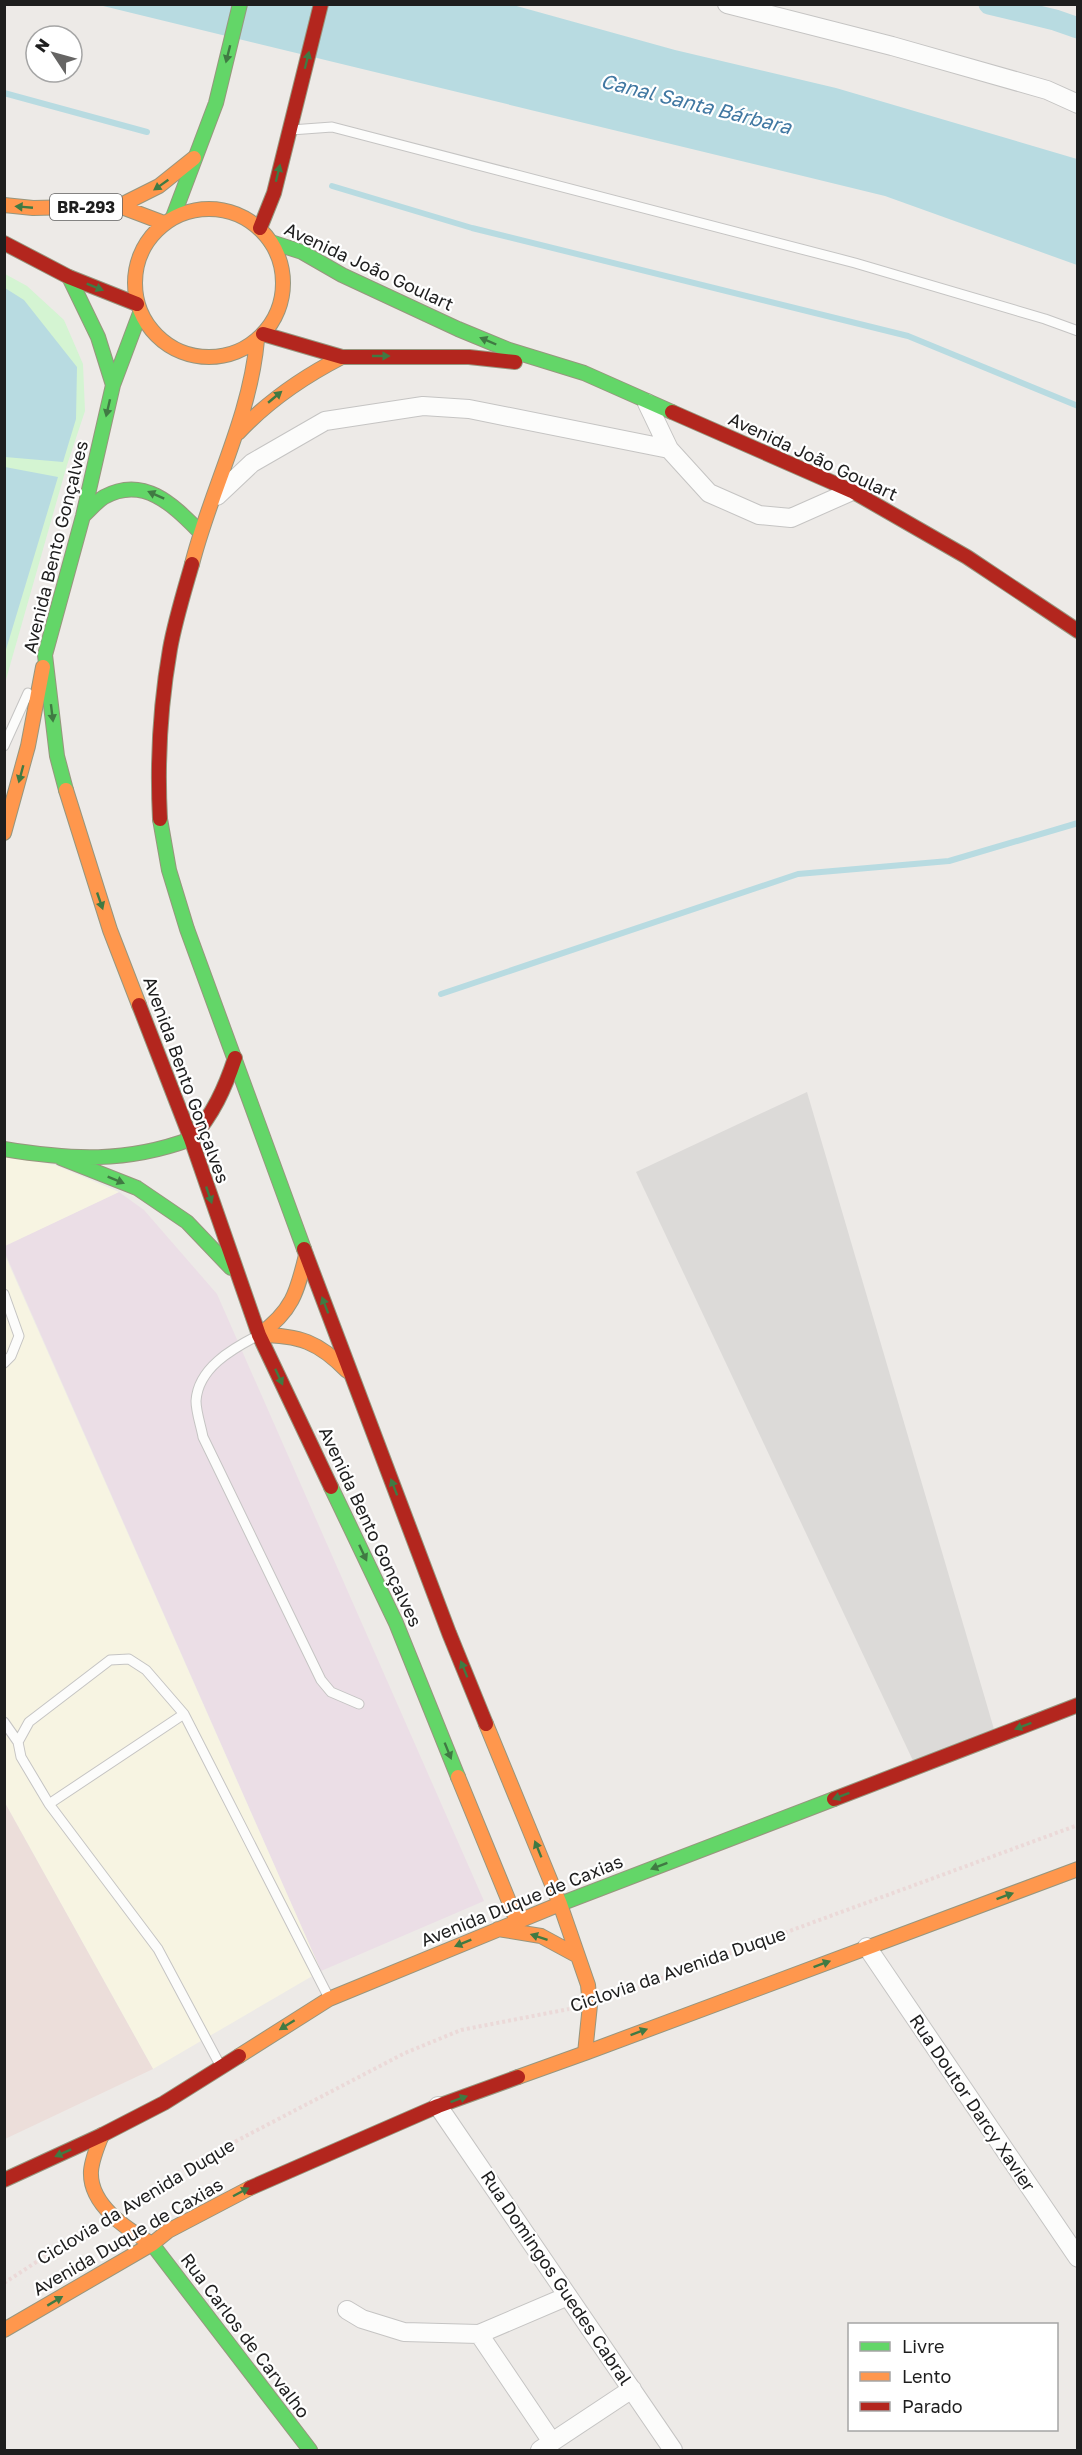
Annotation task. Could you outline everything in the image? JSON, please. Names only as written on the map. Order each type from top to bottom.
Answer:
[{"type":"main road","name":"Avenida Bento Gonçalves","points":[[240,4],[216,104],[197,155],[168,220],[148,240],[138,260],[134,282],[139,309],[113,385],[83,516],[45,655],[57,756],[68,800],[110,930],[191,1139],[259,1335],[396,1623],[518,1921]]},
{"type":"main road","points":[[260,228],[273,193],[321,4]]},
{"type":"main road","points":[[119,206],[149,194],[168,181],[197,155]]},
{"type":"main road","name":"BR-293","points":[[4,205],[33,208],[119,206],[168,220]]},
{"type":"main road","name":"Avenida João Goulart","points":[[168,220],[203,208],[234,212],[260,228],[271,242],[302,252],[342,274],[468,333],[509,350],[584,373],[647,403],[852,491],[888,510],[1038,603],[1077,631]]},
{"type":"main road","name":"Avenida Bento Gonçalves","points":[[271,242],[282,265],[283,290],[277,314],[260,337],[254,373],[213,500],[200,532],[170,647],[160,709],[157,770],[160,822],[169,870],[184,919],[306,1255],[449,1634],[560,1904],[578,1956],[588,1985],[590,2005],[585,2053]]},
{"type":"main road","points":[[4,243],[69,277],[139,309],[156,336],[179,352],[206,358],[233,353],[260,337]]},
{"type":"main road","points":[[69,277],[98,337],[113,385]]},
{"type":"main road","name":"Avenida João Goulart","points":[[260,337],[342,357],[469,357],[584,373]]},
{"type":"main road","points":[[233,439],[283,390],[342,357]]},
{"type":"main road","points":[[83,516],[104,498],[128,490],[152,491],[169,501],[200,532]]},
{"type":"main road","points":[[4,833],[28,746],[45,655]]},
{"type":"main road","points":[[4,1149],[61,1158],[145,1155],[165,1150],[191,1139],[203,1126],[227,1083],[235,1058]]},
{"type":"main road","points":[[61,1158],[136,1188],[187,1222],[236,1273]]},
{"type":"main road","points":[[259,1335],[279,1321],[292,1304],[306,1255]]},
{"type":"main road","points":[[259,1335],[287,1334],[306,1339],[328,1351],[352,1376]]},
{"type":"main road","name":"Avenida Duque de Caxias","points":[[4,2180],[102,2135],[164,2103],[329,1999],[560,1904],[1077,1705]]},
{"type":"main road","name":"Avenida Duque de Caxias","points":[[4,2331],[152,2244],[168,2231],[247,2189],[438,2106],[1077,1869]]},
{"type":"main road","points":[[497,1929],[541,1936],[578,1956]]},
{"type":"main road","points":[[102,2135],[91,2174],[93,2187],[111,2214],[128,2229],[152,2244]]},
{"type":"main road","name":"Rua Carlos de Carvalho","points":[[152,2244],[310,2451]]},
{"type":"street","points":[[727,4],[892,46],[1047,90],[1077,104]]},
{"type":"street","points":[[647,403],[669,449],[709,493],[759,515],[791,518],[852,491]]},
{"type":"street","points":[[213,500],[252,463],[326,421],[423,406],[469,409],[669,449]]},
{"type":"street","name":"Rua Doutor Darcy Xavier","points":[[867,1947],[1077,2258]]},
{"type":"street","name":"Rua Domingos Guedes Cabral","points":[[438,2106],[673,2451]]},
{"type":"street","points":[[347,2310],[362,2319],[404,2331],[479,2334],[568,2296]]},
{"type":"street","points":[[479,2334],[546,2446],[632,2389]]},
{"type":"lane","points":[[289,130],[332,127],[855,263],[1046,318],[1077,331]]},
{"type":"lane","points":[[4,746],[45,655]]},
{"type":"lane","points":[[4,1294],[19,1336],[11,1356],[4,1363]]},
{"type":"lane","points":[[259,1335],[228,1351],[205,1376],[196,1400],[203,1437],[321,1680],[331,1692],[359,1704]]},
{"type":"lane","points":[[18,1742],[29,1722],[110,1660],[129,1659],[146,1670],[184,1714],[329,1999]]},
{"type":"lane","points":[[48,1804],[184,1714]]},
{"type":"lane","points":[[4,1722],[18,1742],[21,1757],[48,1804],[158,1949],[221,2067]]},
{"type":"path","name":"Ciclovia da Avenida Duque","points":[[4,2283],[194,2163],[405,2053],[461,2030],[590,2005],[1077,1825]]},
{"type":"shaded area","points":[[807,1092],[996,1736],[916,1767],[636,1172]]},
{"type":"shaded area","points":[[5,1156],[55,1165],[119,1192],[5,1246]]},
{"type":"shaded area","points":[[119,1192],[144,1210],[217,1294],[484,1901],[321,1971],[5,1253],[4,1246]]},
{"type":"shaded area","points":[[4,1253],[321,1971],[153,2069],[5,1803]]},
{"type":"shaded area","points":[[5,1803],[153,2069],[4,2139]]},
{"type":"green space","points":[[5,274],[27,286],[64,320],[83,364],[85,411],[67,465],[5,683]]},
{"type":"water","name":"Canal Santa Bárbara","points":[[99,5],[513,5],[675,50],[836,88],[1077,159],[1077,265],[885,196]]},
{"type":"water","points":[[5,288],[24,300],[77,367],[76,419],[63,462],[5,457]]},
{"type":"water","points":[[4,467],[58,477],[5,653]]},
{"type":"waterway","points":[[989,4],[1078,28]]},
{"type":"waterway","points":[[4,93],[147,132]]},
{"type":"waterway","points":[[332,186],[472,228],[908,336],[1078,406]]},
{"type":"waterway","points":[[441,994],[798,874],[949,861],[1078,823]]},
{"type":"traffic: fast","points":[[173,217],[216,103],[240,4]]},
{"type":"traffic: fast","points":[[271,242],[302,252],[342,275],[458,329],[509,350],[584,373],[672,412]]},
{"type":"traffic: fast","points":[[69,277],[98,337],[113,385]]},
{"type":"traffic: fast","points":[[66,790],[57,756],[45,655],[83,516],[113,385],[140,313]]},
{"type":"traffic: fast","points":[[83,516],[104,497],[132,489],[157,496],[179,512],[200,532]]},
{"type":"traffic: fast","points":[[160,819],[169,870],[187,929],[304,1249]]},
{"type":"traffic: fast","points":[[4,1149],[75,1157],[121,1156],[167,1147],[191,1139]]},
{"type":"traffic: fast","points":[[61,1158],[137,1188],[187,1222],[231,1268]]},
{"type":"traffic: fast","points":[[331,1487],[396,1623],[458,1777]]},
{"type":"traffic: fast","points":[[560,1904],[834,1799]]},
{"type":"traffic: fast","points":[[152,2244],[310,2450]]},
{"type":"traffic: slow","points":[[119,206],[159,186],[194,158]]},
{"type":"traffic: slow","points":[[4,205],[33,208],[119,206],[164,223]]},
{"type":"traffic: slow","points":[[209,209],[223,210],[237,215],[250,221],[261,231],[271,242],[277,255],[282,269],[283,283],[282,297],[277,311],[271,324],[261,335],[250,345],[237,351],[223,356],[209,357],[195,356],[181,351],[168,345],[157,335],[147,324],[141,311],[136,297],[135,283],[136,269],[141,255],[147,242],[157,231],[168,221],[181,215],[195,210],[209,209]]},
{"type":"traffic: slow","points":[[192,564],[247,397],[257,340]]},
{"type":"traffic: slow","points":[[238,433],[261,410],[314,373],[342,357]]},
{"type":"traffic: slow","points":[[4,833],[28,746],[43,667]]},
{"type":"traffic: slow","points":[[66,790],[110,930],[139,1005]]},
{"type":"traffic: slow","points":[[259,1335],[279,1318],[292,1300],[306,1255]]},
{"type":"traffic: slow","points":[[259,1335],[273,1335],[307,1342],[327,1353],[347,1371]]},
{"type":"traffic: slow","points":[[486,1724],[560,1904],[588,1985],[590,2005],[585,2053],[518,2077]]},
{"type":"traffic: slow","points":[[458,1777],[517,1921]]},
{"type":"traffic: slow","points":[[585,2053],[1078,1869]]},
{"type":"traffic: slow","points":[[239,2056],[329,1999],[560,1904]]},
{"type":"traffic: slow","points":[[498,1929],[541,1936],[578,1956]]},
{"type":"traffic: slow","points":[[102,2135],[91,2171],[96,2195],[111,2215],[152,2244]]},
{"type":"traffic: slow","points":[[4,2330],[152,2244],[168,2231],[250,2188]]},
{"type":"traffic: jam","points":[[260,228],[274,193],[321,4]]},
{"type":"traffic: jam","points":[[4,243],[69,277],[137,304]]},
{"type":"traffic: jam","points":[[263,334],[342,357],[469,357],[515,362]]},
{"type":"traffic: jam","points":[[672,412],[852,491],[967,557],[1078,631]]},
{"type":"traffic: jam","points":[[160,819],[159,755],[164,692],[172,638],[192,564]]},
{"type":"traffic: jam","points":[[139,1005],[191,1139],[259,1335],[331,1487]]},
{"type":"traffic: jam","points":[[191,1139],[218,1101],[235,1058]]},
{"type":"traffic: jam","points":[[304,1249],[449,1633],[486,1724]]},
{"type":"traffic: jam","points":[[834,1799],[1078,1705]]},
{"type":"traffic: jam","points":[[4,2180],[102,2135],[164,2103],[239,2056]]},
{"type":"traffic: jam","points":[[250,2188],[438,2106],[518,2077]]}]
